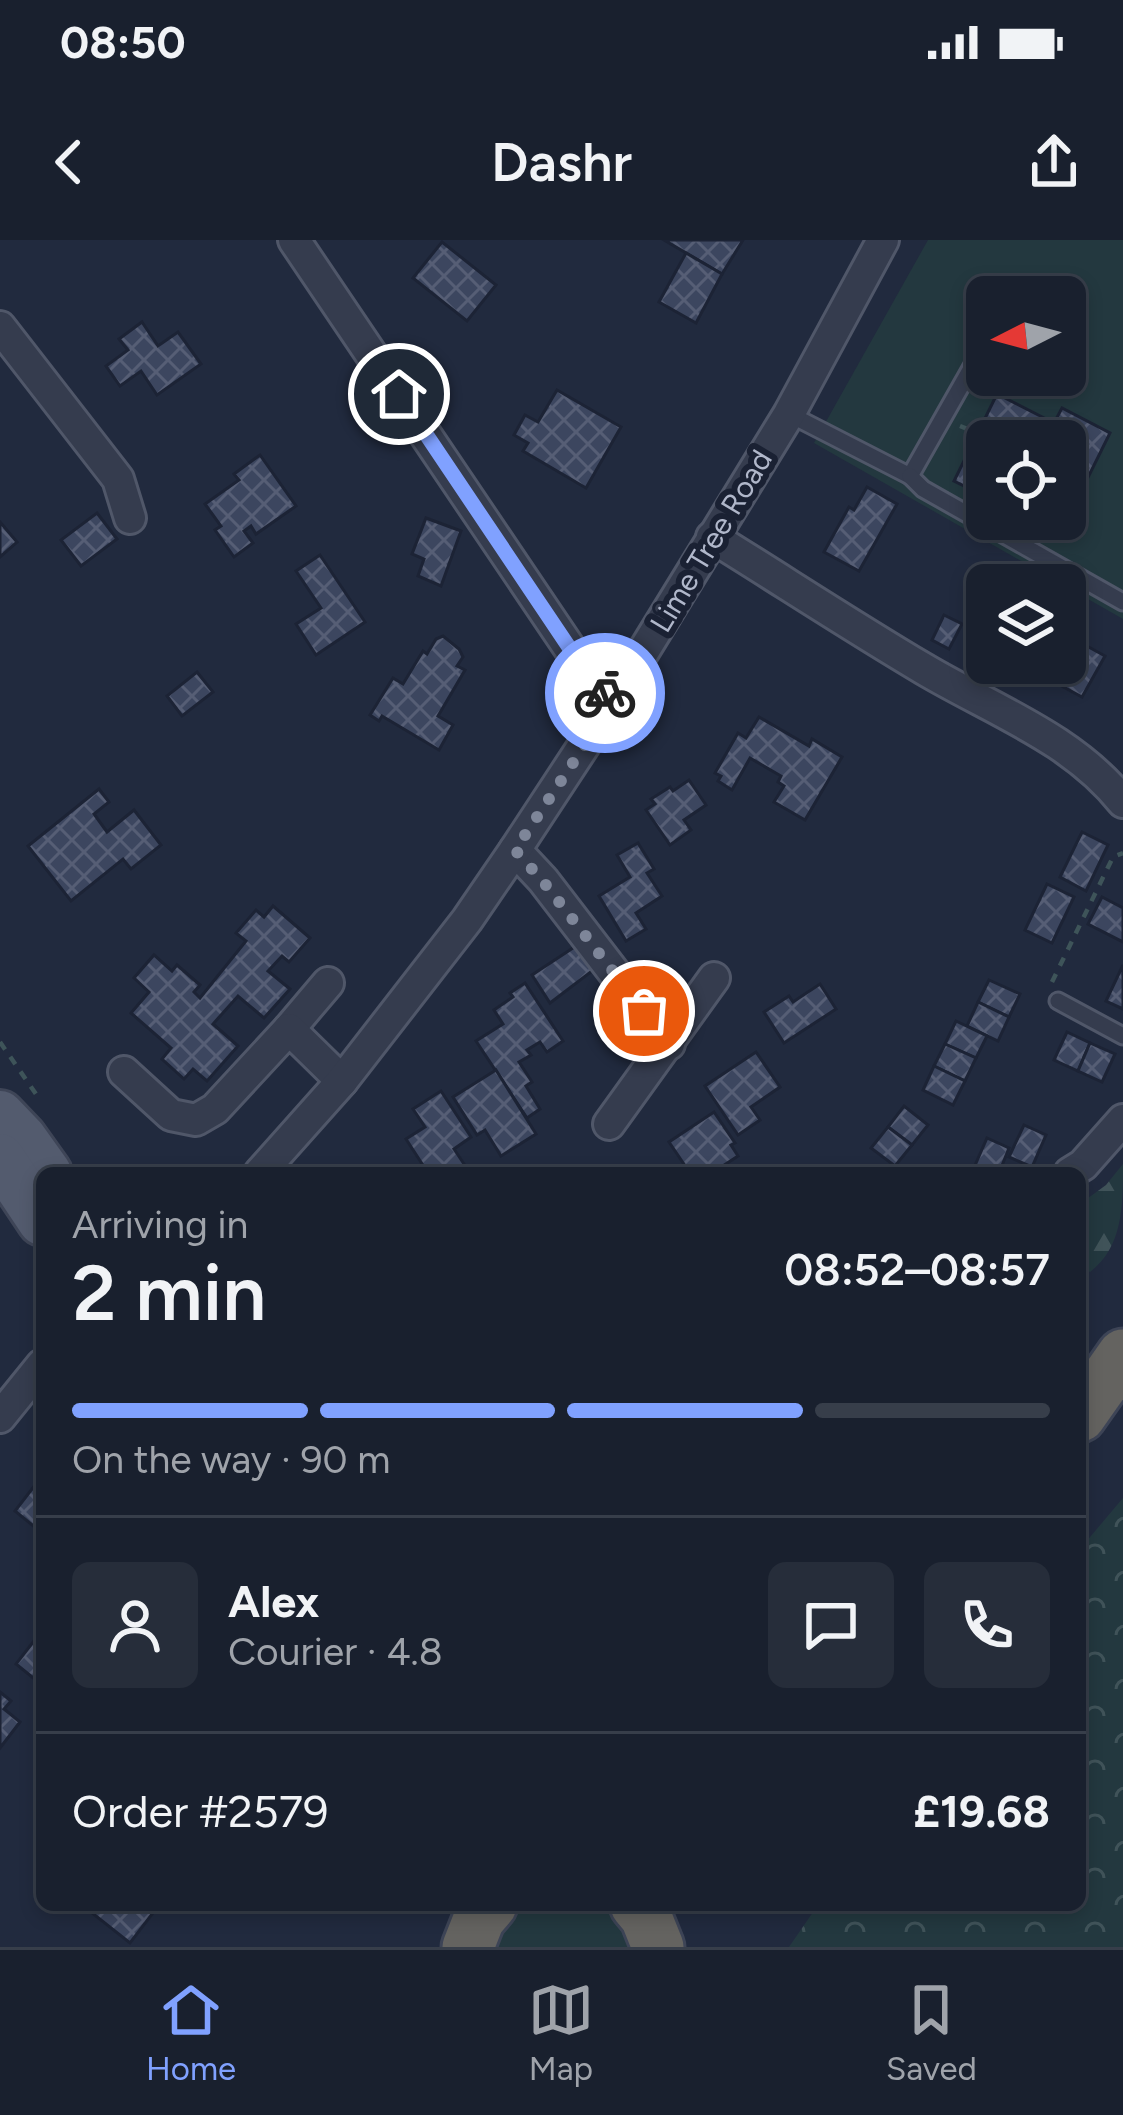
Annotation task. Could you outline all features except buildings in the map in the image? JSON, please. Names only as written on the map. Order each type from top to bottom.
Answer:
[{"type":"highway","points":[[1086,1407],[1123,1355]]},
{"type":"highway","points":[[467,1947],[486,1911]]},
{"type":"main road","points":[[0,1115],[43,1167]]},
{"type":"main road","points":[[0,1157],[36,1212]]},
{"type":"main road","points":[[465,1911],[467,1947]]},
{"type":"street","points":[[294,240],[587,674],[614,701]]},
{"type":"street","name":"Lime Tree Road","points":[[265,1167],[342,1081],[515,850],[614,701],[789,414],[883,240]]},
{"type":"street","points":[[0,327],[118,479],[130,518]]},
{"type":"street","points":[[712,537],[924,669],[1074,753],[1123,802]]},
{"type":"street","points":[[515,850],[669,1044]]},
{"type":"street","points":[[609,1124],[714,978]]},
{"type":"street","points":[[124,1072],[171,1115],[196,1120],[215,1108],[328,983]]},
{"type":"street","points":[[290,1029],[342,1081]]},
{"type":"street","points":[[1080,1167],[1123,1120]]},
{"type":"street","points":[[0,1418],[36,1373]]},
{"type":"lane","points":[[910,476],[966,377]]},
{"type":"lane","points":[[789,414],[910,476],[923,489],[1123,602]]},
{"type":"lane","points":[[1058,1001],[1123,1036]]},
{"type":"path","points":[[1058,1001],[1052,981],[1113,857],[1123,853]]},
{"type":"green space","points":[[928,240],[1123,240],[1123,619],[1086,598],[1086,564],[1026,564],[984,540],[1086,540],[1086,420],[966,420],[966,530],[814,443]]},
{"type":"green space","points":[[1123,1164],[1115,1238],[1090,1272],[1086,1270],[1086,1200]]},
{"type":"green space","points":[[1123,1498],[1123,1947],[789,1947],[814,1911],[1086,1911],[1086,1542]]},
{"type":"green space","points":[[606,1911],[631,1947],[487,1947],[508,1912]]},
{"type":"way so far","points":[[605,693],[614,701],[515,850],[644,1011]]},
{"type":"route","points":[[399,394],[587,674],[605,693]]}]
